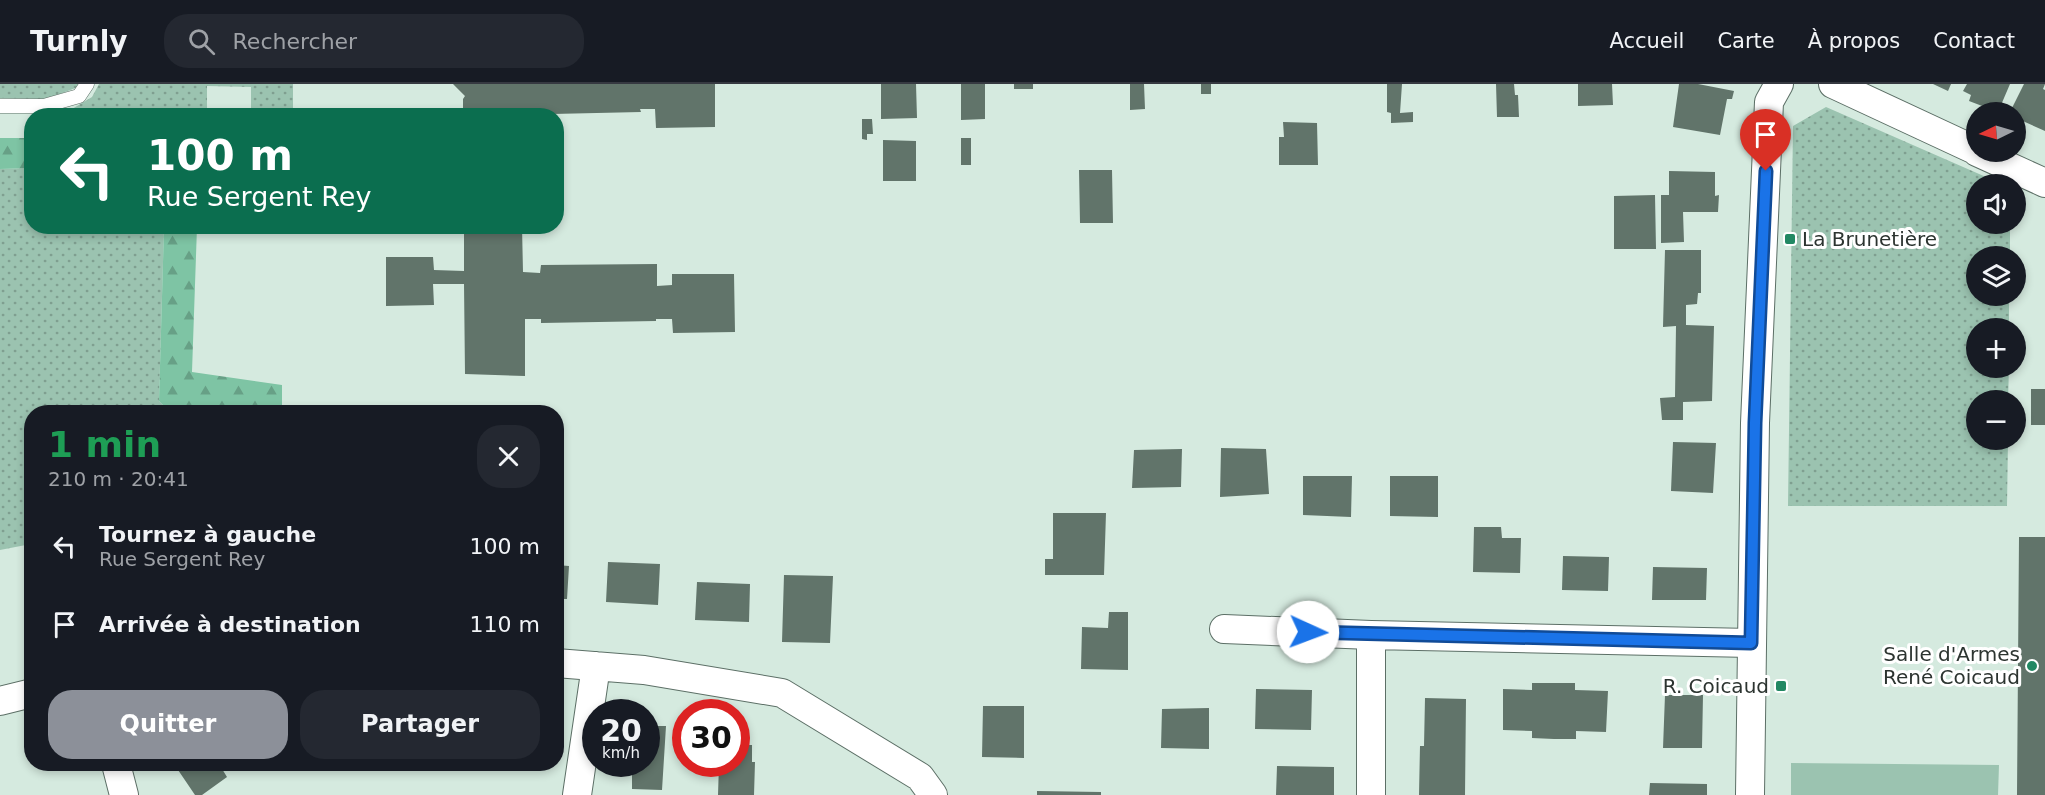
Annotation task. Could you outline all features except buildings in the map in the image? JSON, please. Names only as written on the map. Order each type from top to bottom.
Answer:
[{"type":"street","points":[[1750,795],[1756,405],[1769,102],[1779,84]]},
{"type":"street","points":[[1833,84],[1966,146]]},
{"type":"street","points":[[2000,162],[2045,183]]},
{"type":"street","points":[[1224,629],[1371,635],[1751,643]]},
{"type":"street","points":[[1371,635],[1371,795]]},
{"type":"street","points":[[564,664],[644,670],[782,693],[920,777],[933,795]]},
{"type":"street","points":[[577,795],[596,666]]},
{"type":"street","points":[[0,701],[24,695]]},
{"type":"street","points":[[118,771],[124,795]]},
{"type":"lane","points":[[0,106],[44,106],[79,96],[87,84]]},
{"type":"green space","points":[[0,84],[80,84],[78,87],[47,99],[0,98]]},
{"type":"green space","points":[[99,84],[293,84],[293,108],[251,108],[251,87],[207,86],[207,108],[74,108],[92,97]]},
{"type":"green space","points":[[1826,107],[1979,174],[1966,174],[1966,234],[2010,234],[2010,246],[1966,246],[1966,306],[2009,306],[2009,318],[1966,318],[1966,378],[2009,378],[2008,390],[1966,390],[1966,450],[2008,450],[2007,506],[1788,506],[1793,126]]},
{"type":"green space","points":[[0,138],[24,138],[24,168],[0,169]]},
{"type":"green space","points":[[24,168],[24,234],[164,234],[159,401],[163,405],[24,405],[24,545],[0,550],[0,169]]},
{"type":"green space","points":[[164,234],[197,234],[192,372],[282,385],[282,405],[163,405],[159,401]]},
{"type":"green space","points":[[1791,763],[1999,765],[1998,795],[1791,795]]},
{"type":"place","name":"La Brunetière","points":[[1790,239]]},
{"type":"place","name":"Salle d'Armes René Coicaud","points":[[2032,666]]},
{"type":"place","name":"R. Coicaud","points":[[1781,686]]},
{"type":"route","points":[[1308,632],[1751,643],[1755,423],[1766,171]]}]
